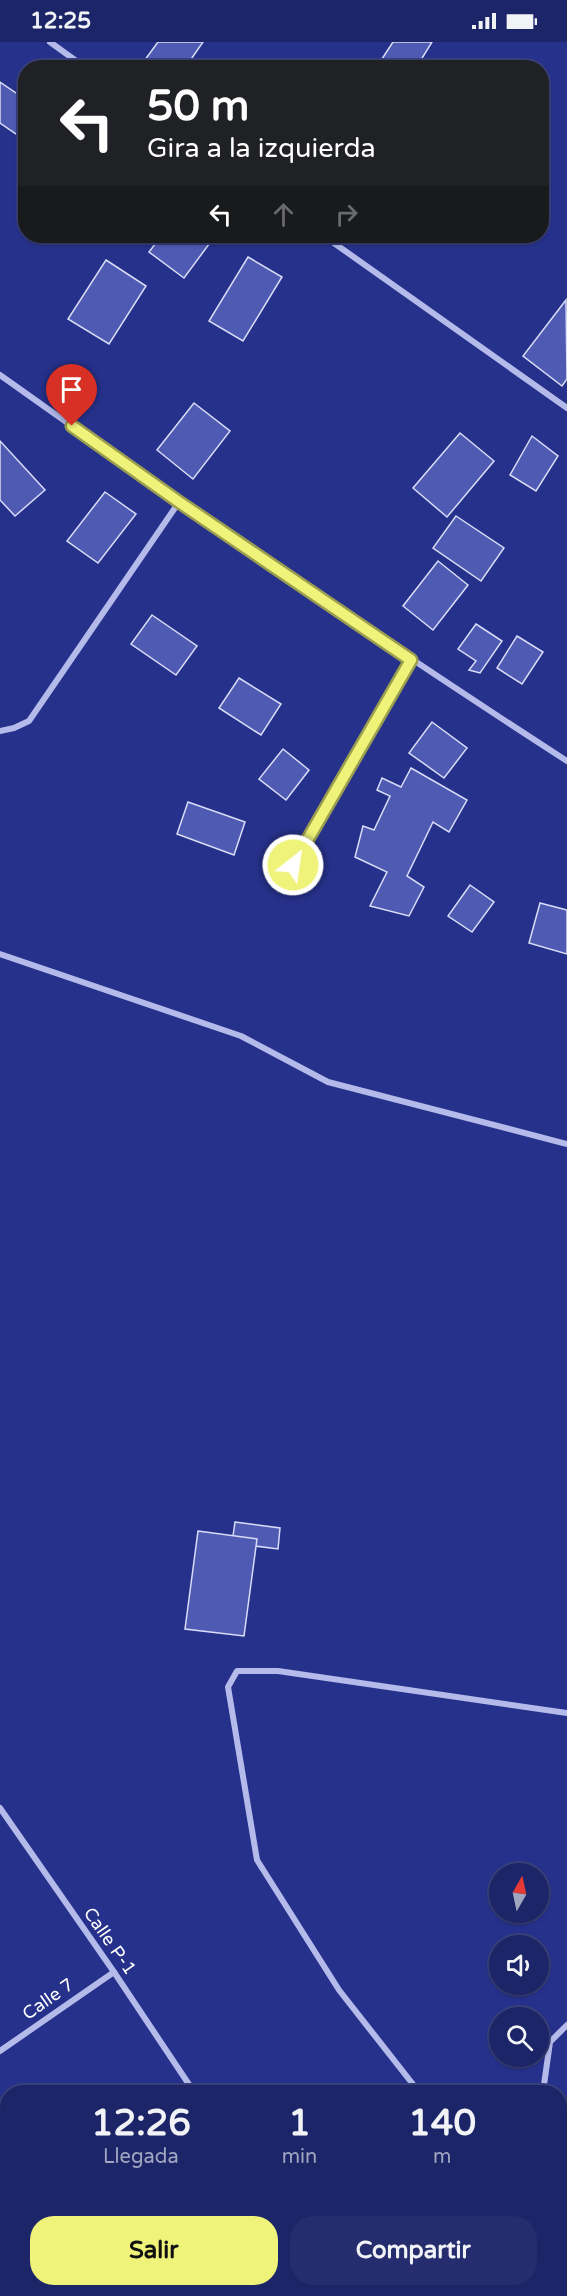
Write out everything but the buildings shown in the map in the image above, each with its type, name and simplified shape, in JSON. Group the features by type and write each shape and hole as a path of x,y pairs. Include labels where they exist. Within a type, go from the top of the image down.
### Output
{"street":[{"path":"50,42 75,60"},
{"path":"334,243 567,408"},
{"path":"0,375 179,502 411,660 567,761"},
{"path":"0,731 29,721 179,502"},
{"path":"293,865 411,660"},
{"path":"0,954 241,1036 328,1082 567,1144"},
{"path":"414,2085 339,1990 257,1860 228,1687 237,1671 278,1671 567,1713"},
{"name":"Calle P-1","path":"0,1808 189,2085"},
{"name":"Calle 7","path":"0,2051 114,1972"},
{"path":"544,2085 550,2042 567,2025"}],"route":[{"path":"72,426 411,660 293,865"}]}
